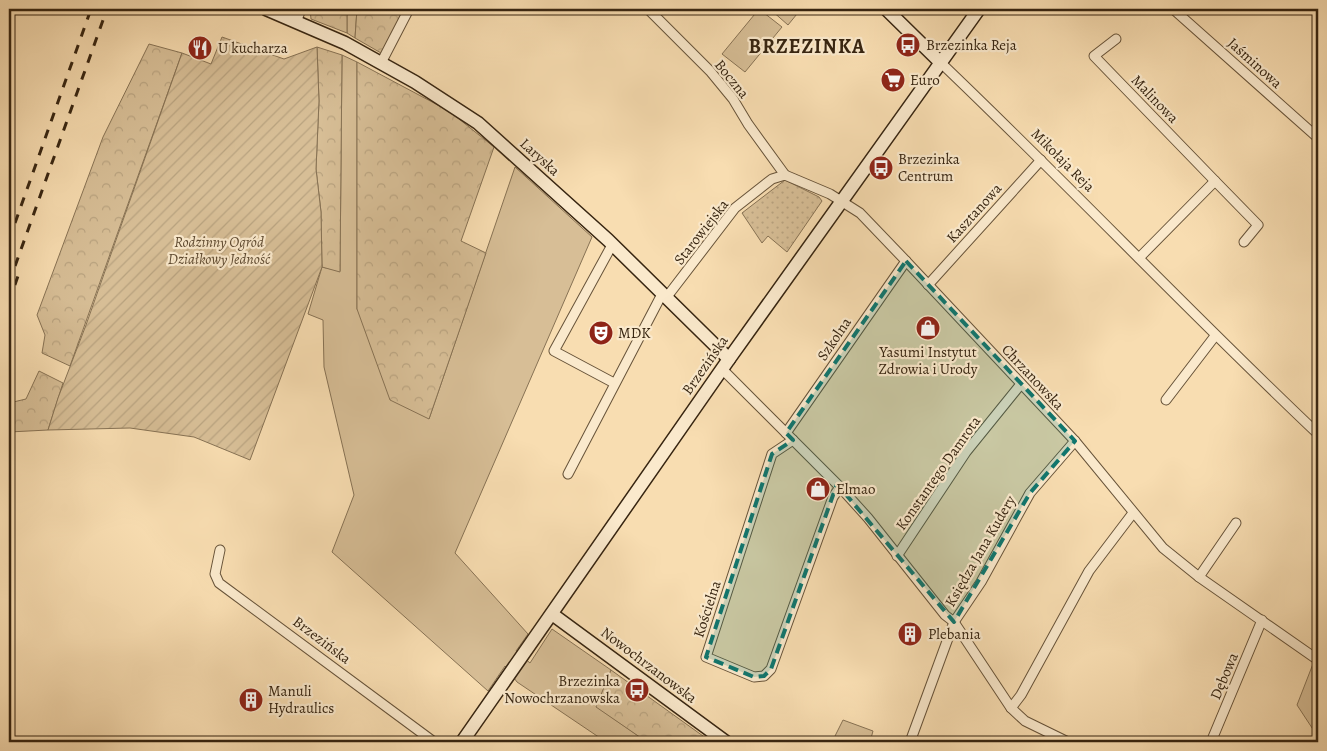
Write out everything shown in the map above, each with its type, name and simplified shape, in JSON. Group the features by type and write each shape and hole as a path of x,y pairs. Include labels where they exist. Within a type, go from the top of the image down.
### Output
{"main road":[{"name":"Laryska","path":"266,9 299,15 447,101 478,123 612,245 664,296 726,364"},
{"name":"Mikołaja Reja","path":"886,9 940,62"},
{"name":"Brzezińska","path":"462,742 726,364 979,9"},
{"name":"Nowochrzanowska","path":"552,614 726,742"}],"street":[{"path":"381,62 409,9"},
{"name":"Boczna","path":"648,9 710,71 734,99 748,124 785,175"},
{"name":"Jaśminowa","path":"1173,9 1318,138"},
{"name":"Malinowa","path":"1116,39 1094,56 1258,225 1244,242"},
{"name":"Mikołaja Reja","path":"940,62 1041,160 1215,336 1318,434"},
{"name":"Kasztanowa","path":"928,285 1041,160"},
{"path":"785,175 817,187 842,201"},
{"name":"Starowiejska","path":"664,296 734,208 772,179 785,175"},
{"path":"1139,258 1214,181"},
{"name":"Chrzanowska","path":"842,201 860,213 1075,441 1163,548 1199,577 1318,660"},
{"path":"612,245 554,351 614,383"},
{"name":"Szkolna","path":"786,433 906,261"},
{"path":"568,474 614,383 664,296"},
{"path":"1166,400 1215,336"},
{"path":"726,364 786,433 840,488 944,614 954,622 1011,708 1025,721 1068,742"},
{"name":"Konstantego Damrota","path":"897,556 966,452 1021,384"},
{"name":"Kościelna","path":"793,440 772,454 706,657 754,677 764,676 770,669 833,497 840,488"},
{"name":"Księdza Jana Kudery","path":"910,742 954,622 981,582 1030,493 1075,441"},
{"path":"1011,708 1021,695 1088,571 1133,513"},
{"path":"1199,577 1236,523"},
{"name":"Brzezińska","path":"220,550 215,574 219,583 434,742"},
{"name":"Dębowa","path":"1211,742 1262,620"}],"highlighted area":[{"path":"906,261 1075,441 1030,493 954,622 837,484 771,669 764,676 754,677 706,657 772,454 793,440 786,433"}],"green space":[{"path":"310,9 347,9 347,33 311,19"},
{"path":"347,9 357,9 355,38 347,33"},
{"path":"357,9 405,9 381,53 355,38"},
{"path":"759,9 782,27 745,72 722,54"},
{"path":"772,9 801,9 788,25"},
{"name":"Rodzinny Ogród Działkowy Jedność","path":"222,37 284,59 317,47 319,101 316,169 321,212 322,267 250,460 194,437 130,428 48,430 182,53 211,64"},
{"path":"149,44 182,53 70,366 42,353 45,335 37,315 103,137"},
{"path":"317,47 342,55 340,272 322,267 321,212 316,169 319,101"},
{"path":"342,55 357,62 357,309 429,419 515,167 592,237 455,553 528,634 516,651 530,663 552,629 611,670 597,707 647,742 606,742 517,682 505,666 488,691 332,552 354,495 324,367 323,320 308,314 322,267 340,271"},
{"path":"357,62 449,111 494,147 461,241 486,253 429,419 390,400 357,309"},
{"path":"785,180 819,197 822,201 787,252 768,236 762,243 742,213"},
{"path":"39,371 63,383 48,430 9,432 9,403 26,399"},
{"path":"1318,651 1318,737 1297,705"},
{"path":"611,670 710,741 647,742 596,707"},
{"path":"843,720 873,731 870,742 832,742"}],"railway":[{"path":"9,240 91,9"},
{"path":"9,283 107,9"},
{"path":"9,302 18,276"}],"place":[{"name":"Brzezinka Reja","path":"908,45"},
{"name":"U kucharza","path":"200,48"},
{"name":"Euro","path":"893,80"},
{"name":"Brzezinka Centrum","path":"881,168"},
{"name":"Yasumi Instytut Zdrowia i Urody","path":"928,328"},
{"name":"MDK","path":"601,333"},
{"name":"Elmao","path":"818,489"},
{"name":"Plebania","path":"910,634"},
{"name":"Brzezinka Nowochrzanowska","path":"637,690"},
{"name":"Manuli Hydraulics","path":"251,700"}],"district":[{"name":"BRZEZINKA","path":"807,46"}]}
